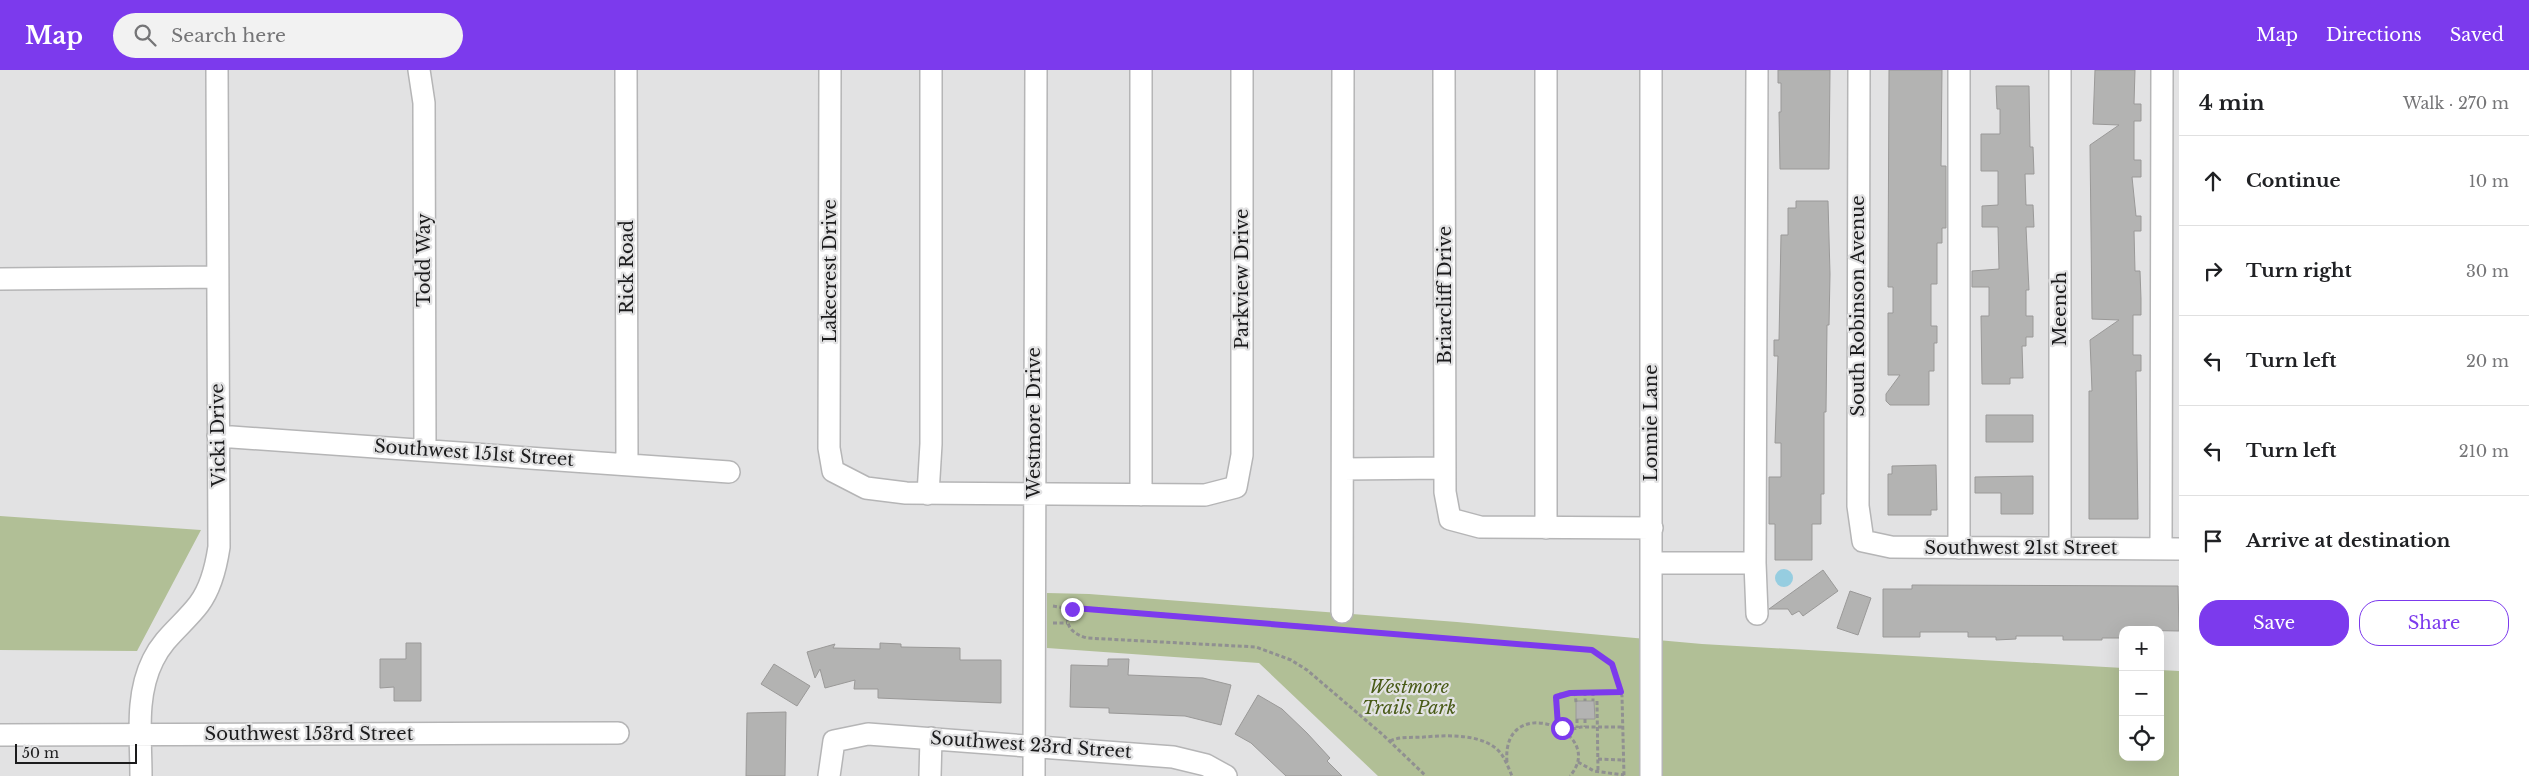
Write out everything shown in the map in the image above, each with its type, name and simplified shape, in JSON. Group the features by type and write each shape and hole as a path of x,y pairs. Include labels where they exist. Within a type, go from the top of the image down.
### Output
{"street":[{"name":"Vicki Drive","path":"141,776 141,702 144,683 149,669 170,635 200,603 214,574 219,547 217,70"},
{"name":"Todd Way","path":"419,70 424,103 425,450"},
{"name":"Rick Road","path":"626,70 627,464"},
{"name":"Lakecrest Drive","path":"830,70 829,448 832,471 866,488 928,494"},
{"path":"932,70 931,470 928,494 1034,495 1141,495 1141,70"},
{"name":"Westmore Drive","path":"1034,776 1036,70"},
{"name":"Parkview Drive","path":"1141,495 1205,496 1236,487 1242,455 1242,70"},
{"path":"1342,612 1343,70"},
{"name":"Briarcliff Drive","path":"1444,70 1444,492 1450,519 1480,527 1546,528"},
{"path":"1546,70 1546,528 1652,528"},
{"name":"Lonnie Lane","path":"1651,70 1651,776"},
{"path":"1757,70 1755,563 1757,614"},
{"name":"South Robinson Avenue","path":"1859,70 1858,506 1863,541"},
{"path":"1958,548 1959,70"},
{"name":"Meench","path":"2060,70 2060,548"},
{"path":"2162,70 2170,548"},
{"path":"0,279 217,277"},
{"name":"Southwest 151st Street","path":"218,436 729,472"},
{"path":"1343,469 1445,468"},
{"name":"Southwest 21st Street","path":"1863,541 1891,547 2170,548"},
{"path":"1651,563 1755,563"},
{"name":"Southwest 153rd Street","path":"0,736 618,733"},
{"name":"Southwest 23rd Street","path":"829,776 834,741 868,734 1174,757 1206,765 1226,776"},
{"path":"930,776 931,738"}],"path":[{"path":"1048,606 1592,650 1612,664 1621,692 1624,775 1598,772 1577,762"},
{"path":"1072,609 1068,612 1067,623 1070,629 1078,636 1256,647 1290,660 1307,670 1390,741 1426,776"},
{"path":"1054,623 1067,623"},
{"path":"1558,726 1556,697 1575,692 1621,692"},
{"path":"1575,692 1576,702"},
{"path":"1585,692 1585,701"},
{"path":"1593,692 1598,727 1598,772"},
{"path":"1585,719 1585,727"},
{"path":"1577,720 1577,728"},
{"path":"1508,765 1506,752 1509,741 1517,731 1526,725 1539,722 1558,726 1569,735 1575,746 1577,762 1570,776"},
{"path":"1569,735 1573,729 1577,728 1623,726"},
{"path":"1390,741 1400,737 1461,735 1478,739 1501,753 1512,776"},
{"path":"1598,759 1624,760"}],"green space":[{"path":"0,516 201,530 137,651 0,650"},
{"name":"Westmore Trails Park","path":"1047,593 1089,594 1457,622 1702,644 2119,668 2119,761 2164,761 2164,670 2179,671 2179,776 1378,776 1259,663 1047,648"}],"water":[{"path":"1784,569 1790,572 1793,578 1790,584 1784,587 1778,584 1775,578 1778,572"}],"building":[{"path":"1778,70 1830,70 1829,169 1780,169 1779,112 1781,112 1781,83 1778,83"},
{"path":"1889,70 1942,70 1941,166 1946,166 1946,228 1942,228 1942,243 1937,243 1937,284 1931,284 1931,326 1937,326 1937,343 1934,343 1934,371 1929,371 1929,405 1890,405 1886,401 1886,394 1900,375 1888,375 1888,313 1893,313 1893,287 1888,287"},
{"path":"2095,70 2135,70 2134,104 2141,104 2141,121 2134,121 2134,160 2141,160 2141,177 2132,177 2136,216 2141,216 2141,231 2134,231 2135,271 2140,271 2141,315 2133,315 2133,355 2141,355 2141,371 2136,371 2138,519 2089,519 2089,391 2092,391 2090,340 2119,320 2092,319 2090,145 2119,125 2093,124"},
{"path":"1996,86 2029,86 2030,147 2033,147 2034,174 2025,174 2026,205 2033,205 2034,227 2026,227 2029,290 2026,290 2026,316 2033,316 2033,337 2026,337 2026,346 2022,346 2023,378 2010,378 2010,384 1982,384 1981,316 1989,316 1989,287 1972,287 1972,271 1999,269 1998,227 1982,227 1982,206 1998,205 1998,171 1981,171 1981,134 2000,134 2000,109 1997,109"},
{"path":"1796,201 1828,201 1830,274 1829,325 1827,325 1826,412 1824,412 1824,494 1821,494 1821,524 1812,524 1812,560 1775,560 1775,524 1769,524 1769,477 1781,477 1781,443 1775,443 1778,356 1774,356 1774,340 1779,340 1781,235 1788,235 1788,208 1796,208"},
{"path":"1986,415 2033,415 2033,442 1986,442"},
{"path":"1936,465 1937,510 1931,510 1931,515 1888,515 1888,474 1892,474 1892,466"},
{"path":"2033,476 2033,514 2001,514 2001,493 1975,493 1975,477"},
{"path":"1823,570 1838,591 1803,616 1799,611 1792,615 1788,609 1769,609"},
{"path":"1912,585 2178,586 2179,631 2164,631 2164,626 2119,626 2119,638 2102,638 2102,640 2063,640 2063,636 2016,636 2016,639 1996,640 1996,637 1968,637 1968,632 1920,632 1920,637 1883,637 1883,589 1912,589"},
{"path":"1850,591 1871,598 1858,635 1837,628"},
{"path":"406,643 421,643 421,701 394,701 394,687 380,688 380,659 406,659"},
{"path":"880,643 901,644 901,647 960,648 960,660 1001,660 1001,703 878,698 878,689 854,689 855,680 825,688 820,669 815,678 807,652 835,644 833,648 880,649"},
{"path":"1108,659 1129,659 1128,675 1203,678 1231,685 1221,725 1185,716 1109,713 1109,708 1070,707 1071,665 1108,666"},
{"path":"774,664 810,686 797,706 761,684"},
{"path":"1258,695 1282,709 1307,733 1330,758 1327,761 1342,776 1286,776 1251,743 1235,734"},
{"path":"1576,701 1594,701 1595,719 1576,719"},
{"path":"786,712 785,776 746,776 747,713"}],"route":[{"path":"1072,609 1592,650 1612,664 1621,692 1560,694 1556,697 1555,701 1558,726 1562,728"}]}
